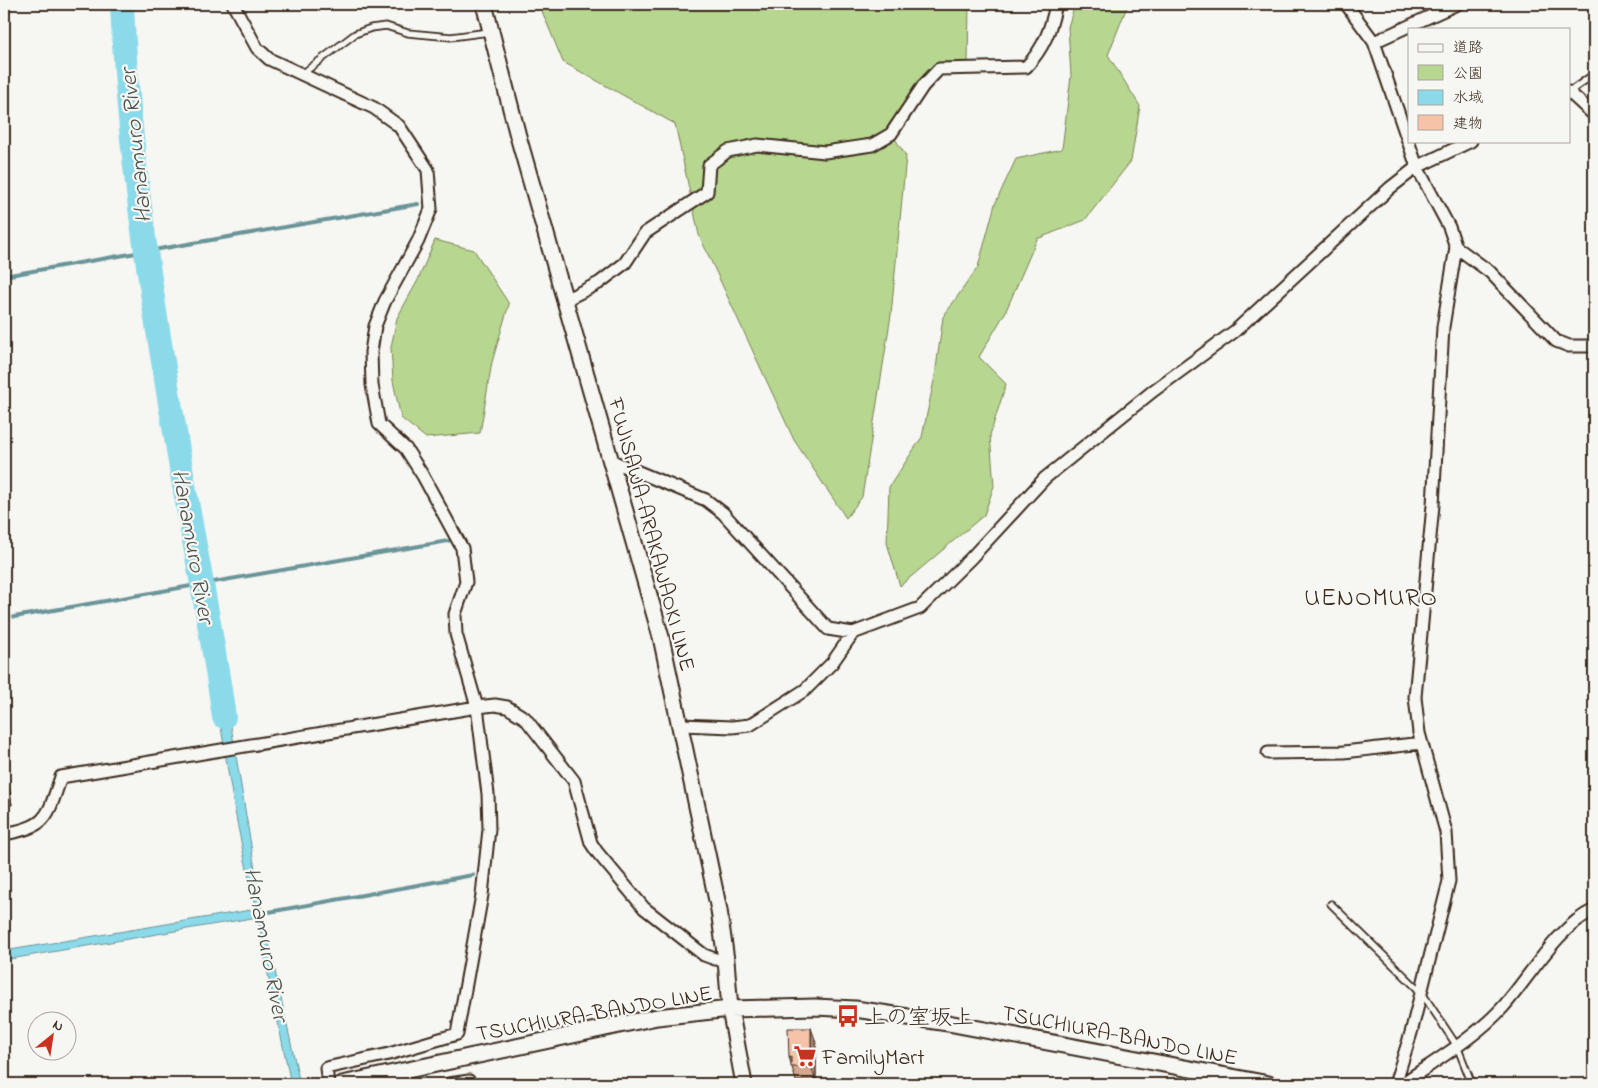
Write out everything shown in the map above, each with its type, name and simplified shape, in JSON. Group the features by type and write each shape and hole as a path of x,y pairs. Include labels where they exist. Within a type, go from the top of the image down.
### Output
{"main road":[{"name":"FUJISAWA-ARAKAWAOKI LINE","path":"484,4 518,136 661,637 719,910 730,1009 744,1084"},
{"name":"TSUCHIURA-BANDO LINE","path":"342,1084 657,1017 730,1009 815,1007 855,1009 948,1023 1269,1084"}],"street":[{"path":"234,4 257,48 269,59 374,108 399,126 428,170 431,209 418,241 385,301 375,326 371,352 372,385 379,424 406,449 424,476 462,548 466,582 455,614 456,634 477,707 488,794 489,829 482,895 457,1034 390,1054 326,1068 328,1084"},
{"path":"565,300 599,283 624,263 645,233 707,192 709,165 728,151 757,145 825,152 872,145 892,134 923,86 939,69 1026,67 1040,53 1052,22 1056,4"},
{"path":"1346,4 1374,42 1408,141"},
{"path":"1374,42 1457,4"},
{"path":"1570,93 1594,115"},
{"path":"1395,1084 1422,993 1449,881 1446,832 1422,743 1415,697 1433,505 1443,327 1456,247 1449,227 1417,167 1408,142"},
{"path":"612,460 706,500 723,513 828,630 853,634 920,608 971,558 1044,478 1153,391 1235,331 1390,188 1417,167 1469,142"},
{"path":"1456,247 1490,272 1556,341 1569,346 1594,346"},
{"path":"681,725 725,727 750,724 805,690 832,663 853,634"},
{"path":"4,834 32,828 42,821 49,812 62,777 477,707 495,705 507,707 525,718 574,781 591,843 644,908 704,954 715,959 726,960"},
{"path":"1268,753 1344,752 1422,743"},
{"path":"1402,1084 1457,1046 1502,1008 1553,944 1585,914 1594,910"},
{"path":"449,1084 470,1081 469,1084"}],"lane":[{"path":"300,75 355,34 371,28 386,26 408,32 451,37 492,32"},
{"path":"1570,91 1594,74"},
{"path":"1331,904 1422,993 1457,1046 1472,1084"}],"green space":[{"path":"539,4 969,4 968,63 939,69 892,134 906,156 891,315 862,497 846,518 794,440 699,235 675,124 563,62"},
{"path":"1075,4 1128,4 1108,55 1140,106 1131,161 1085,220 1037,239 1005,313 979,357 1006,384 990,435 994,486 984,515 900,586 887,543 889,487 922,437 935,376 943,317 978,267 995,204 1016,159 1062,149 1071,76 1068,27"},
{"path":"435,240 474,250 509,304 492,362 480,433 426,438 401,418 393,381 391,347 397,318 418,280"}],"water":[{"path":"224,684 263,917 300,1084 291,1084 258,917 4,960 4,951 257,909 238,826 215,686"}],"building":[{"path":"4,777 6,777 8,796 4,796"},
{"path":"788,1028 811,1028 811,1067 791,1067"}],"waterway":[{"name":"Hanamuro River","path":"122,4 129,113 142,222 167,384 224,717"},
{"path":"4,276 418,204"},
{"path":"14,617 448,541"},
{"path":"258,914 473,875"}],"place":[{"name":"上の室坂上","path":"848,1016"},
{"name":"FamilyMart","path":"805,1056"}],"district":[{"name":"UENOMURO","path":"1371,596"}]}
